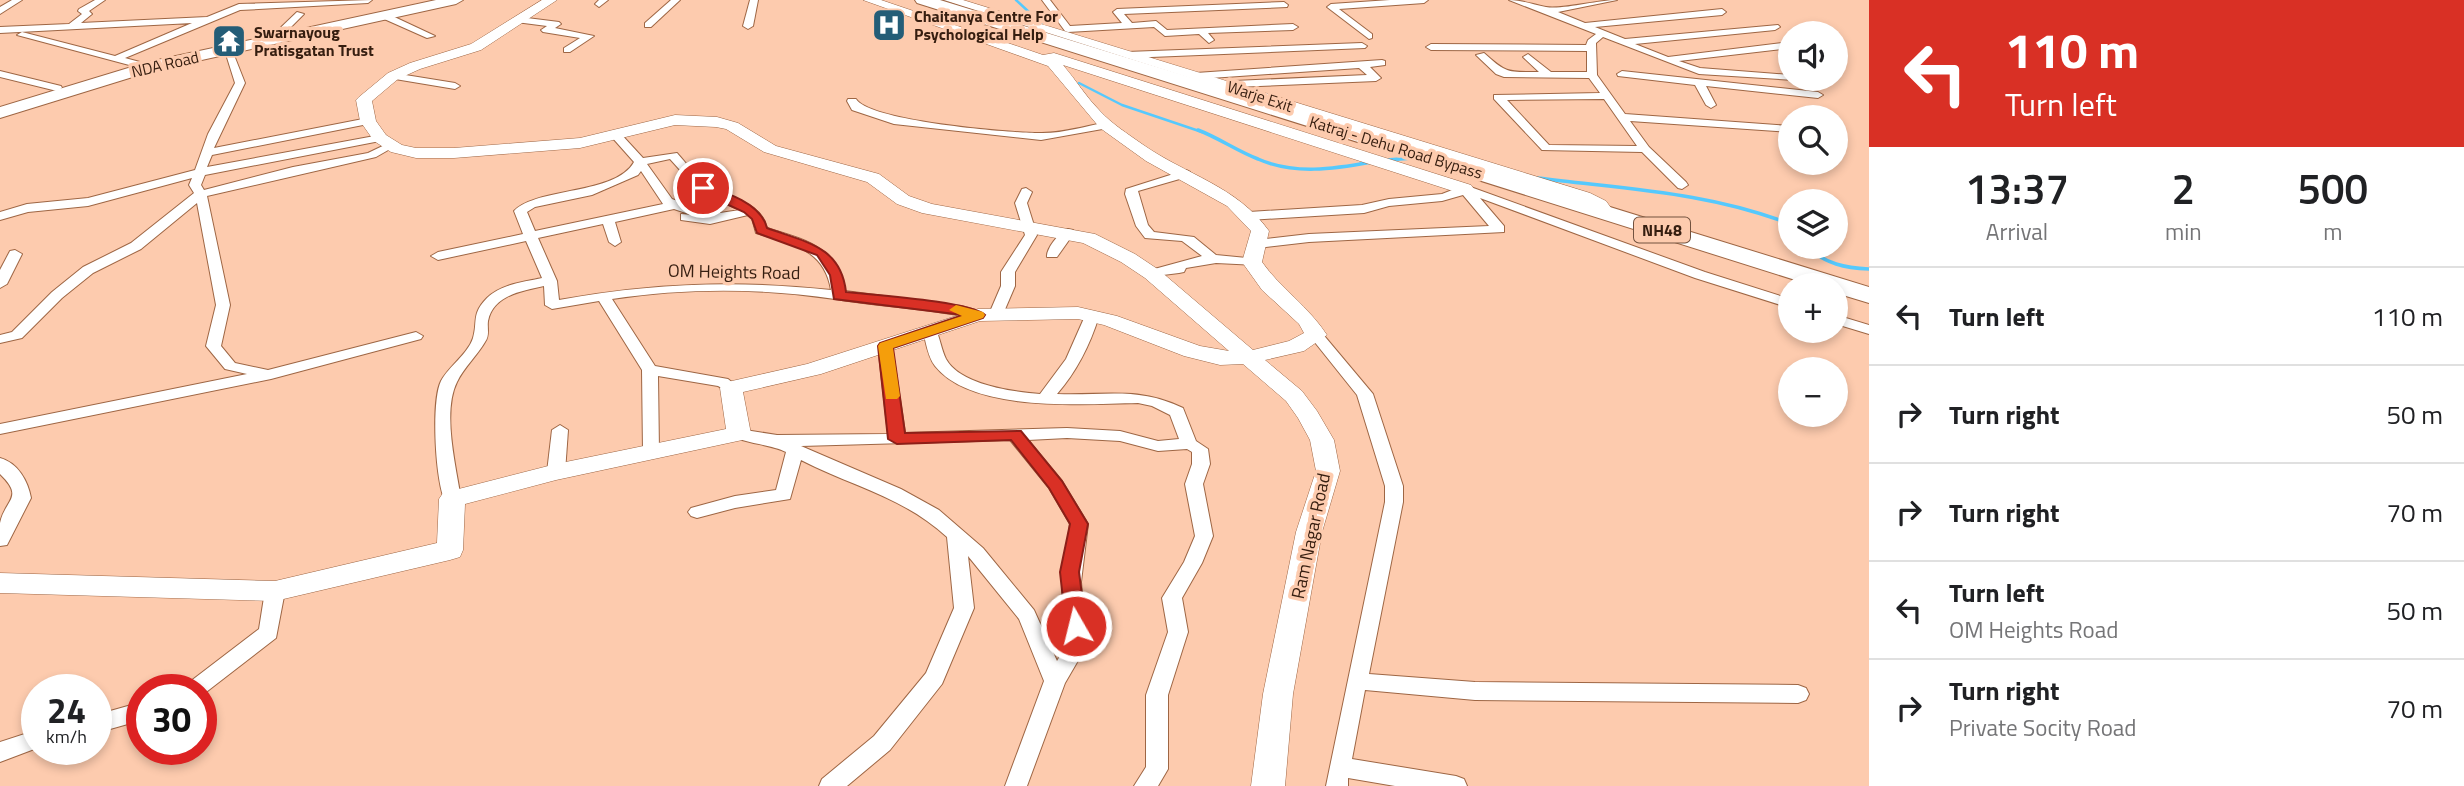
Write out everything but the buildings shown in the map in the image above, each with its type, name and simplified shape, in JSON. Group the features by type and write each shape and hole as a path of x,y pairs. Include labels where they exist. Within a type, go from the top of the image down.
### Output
{"highway":[{"name":"Katraj - Dehu Road Bypass","path":"901,0 1126,63"},
{"name":"Katraj - Dehu Road Bypass","path":"923,0 1126,63 1359,143 1778,278"},
{"name":"Katraj - Dehu Road Bypass","path":"1450,171 1605,212 1869,295"},
{"path":"1848,301 1869,308"}],"main road":[{"name":"NDA Road","path":"0,107 57,88 144,65 435,0"},
{"name":"NDA Road","path":"0,113 144,65 227,50 453,0"}],"street":[{"path":"0,11 18,0"},
{"path":"71,27 88,14 82,11 101,0"},
{"path":"118,58 239,7 368,0"},
{"path":"386,142 368,121 363,100 393,76 415,66 476,47 551,0"},
{"path":"648,25 676,0"},
{"path":"748,26 754,0"},
{"path":"857,0 983,45 1274,139 1359,143"},
{"path":"869,0 1053,63 1090,110 1140,150 1217,190 1249,216 1260,232 1252,262"},
{"name":"Warje Exit","path":"880,0 1359,143"},
{"name":"Warje Exit","path":"950,0 1126,63 1196,76 1223,85 1359,143 1400,168 1450,171 1584,197 1600,205 1605,212"},
{"path":"1046,0 1068,29 1156,24 1164,33 1293,27"},
{"path":"1369,36 1331,6 1424,0"},
{"path":"1513,0 1585,25 1665,60 1700,79 1778,69"},
{"path":"1549,11 1614,0"},
{"path":"1130,26 1117,12 1284,5"},
{"path":"1205,17 1252,14 1244,6"},
{"path":"1585,25 1722,12"},
{"path":"277,36 300,14"},
{"path":"385,16 430,36"},
{"path":"1,30 208,20"},
{"path":"519,20 556,24 546,30 589,36 567,50"},
{"path":"1624,42 1774,27"},
{"path":"1,30 144,65"},
{"path":"1201,31 1212,45"},
{"path":"1603,33 1594,37 1589,48 1592,75 1644,149 1682,185"},
{"path":"1126,63 1212,45 1362,46"},
{"path":"1665,60 1778,46"},
{"path":"1431,47 1589,48"},
{"path":"227,50 240,83 195,185 201,194 223,305 213,346 230,366 271,374"},
{"path":"1481,55 1502,74 1592,75"},
{"path":"1528,57 1548,75"},
{"path":"1196,76 1382,63"},
{"path":"1223,85 1376,78 1362,65"},
{"path":"0,74 57,88"},
{"path":"1622,74 1700,79 1818,95"},
{"path":"1746,74 1778,77"},
{"path":"393,76 455,86"},
{"path":"1700,79 1711,105"},
{"path":"1608,96 1498,97 1546,148 1644,149"},
{"path":"852,101 856,108 894,121 1041,137 1108,125"},
{"path":"1622,117 1778,128"},
{"name":"Ram Nagar Road","path":"386,142 416,153 454,153 580,143 675,120 725,124 741,130 770,149 873,178 903,200 928,209 1088,238 1152,274 1294,396 1322,440 1328,471 1309,532 1278,694 1268,786"},
{"path":"207,153 368,121"},
{"path":"616,135 640,162 668,202 698,213"},
{"path":"2,213 88,202 200,172 386,142"},
{"path":"0,339 17,335 57,295 88,270 136,246 201,194 293,171 348,162 372,155 386,142"},
{"path":"640,162 673,155 703,188 751,211 758,217 761,230 821,253 837,275 839,296"},
{"path":"640,162 639,168 627,176 687,218 697,221 751,211"},
{"path":"1249,216 1364,209 1375,204 1443,195 1450,171"},
{"path":"1258,244 1309,238 1499,229 1450,171"},
{"path":"1450,171 1700,275 1778,300"},
{"path":"1186,174 1132,189 1131,194 1142,226 1150,235 1185,236 1200,244 1212,258"},
{"name":"OM Heights Road","path":"627,176 588,192 524,207 520,211 551,281 552,305 675,288 723,287 839,296 987,315"},
{"path":"987,315 1008,286 1009,272 1031,235 1021,203 1026,192"},
{"path":"438,256 670,206"},
{"path":"608,220 615,242"},
{"path":"1052,254 1068,233"},
{"path":"0,284 15,254"},
{"path":"1152,274 1179,269 1180,265 1212,258 1252,262 1269,286 1307,320 1316,335 1365,394 1394,486 1394,502 1338,777 1456,786"},
{"path":"0,583 275,592 450,550 452,499 444,427 445,391 460,365 481,339 481,322 489,303 508,290 551,281"},
{"path":"603,296 650,370 651,452"},
{"path":"731,388 813,369 987,315 1071,313 1092,316 1220,358 1250,357 1296,346 1316,335"},
{"path":"1046,397 1067,375 1084,342 1092,316"},
{"path":"1848,323 1869,330"},
{"path":"930,331 941,364 979,388 1013,395 1138,398 1157,402 1177,412 1189,444"},
{"path":"0,429 271,374 416,336"},
{"path":"885,346 897,439"},
{"path":"650,370 723,382 731,388 739,434"},
{"path":"556,472 560,430"},
{"path":"452,499 556,472 739,434 777,440 1094,435 1120,436 1158,446 1189,444 1200,449 1201,464 1194,484 1203,536 1193,563 1172,598 1178,632 1157,695 1157,769 1146,786"},
{"path":"1015,435 1056,485 1079,524 1069,572 1072,612 1080,640 1055,681 1016,786"},
{"path":"777,440 895,493 933,514 976,553 1027,615 1055,681"},
{"path":"697,512 735,502 784,495 795,450"},
{"path":"0,464 20,483 22,498 0,540"},
{"path":"830,786 882,743 935,678 964,608 956,534"},
{"path":"215,674 269,633 275,592"},
{"path":"1357,681 1475,691 1798,694"},
{"path":"0,752 21,745"}],"waterway":[{"path":"1016,0 1042,24"},
{"path":"1079,83 1122,105 1202,132"},
{"path":"1198,130 1250,156 1286,167 1314,169 1372,162"},
{"path":"1387,160 1413,158"},
{"path":"1538,178 1697,198 1778,220"},
{"path":"1825,259 1852,268 1869,269"}],"slow traffic":[{"path":"892,396 885,346 978,315 956,310"}],"place":[{"name":"Chaitanya Centre For Psychological Help","path":"889,25"},
{"name":"Swarnayoug Pratisgatan Trust","path":"229,41"}],"route":[{"path":"703,188 748,209 758,217 761,230 821,253 837,275 839,296 961,310 978,315 885,346 897,439 1015,435 1056,485 1079,524 1069,572 1072,612 1076,626"}]}
